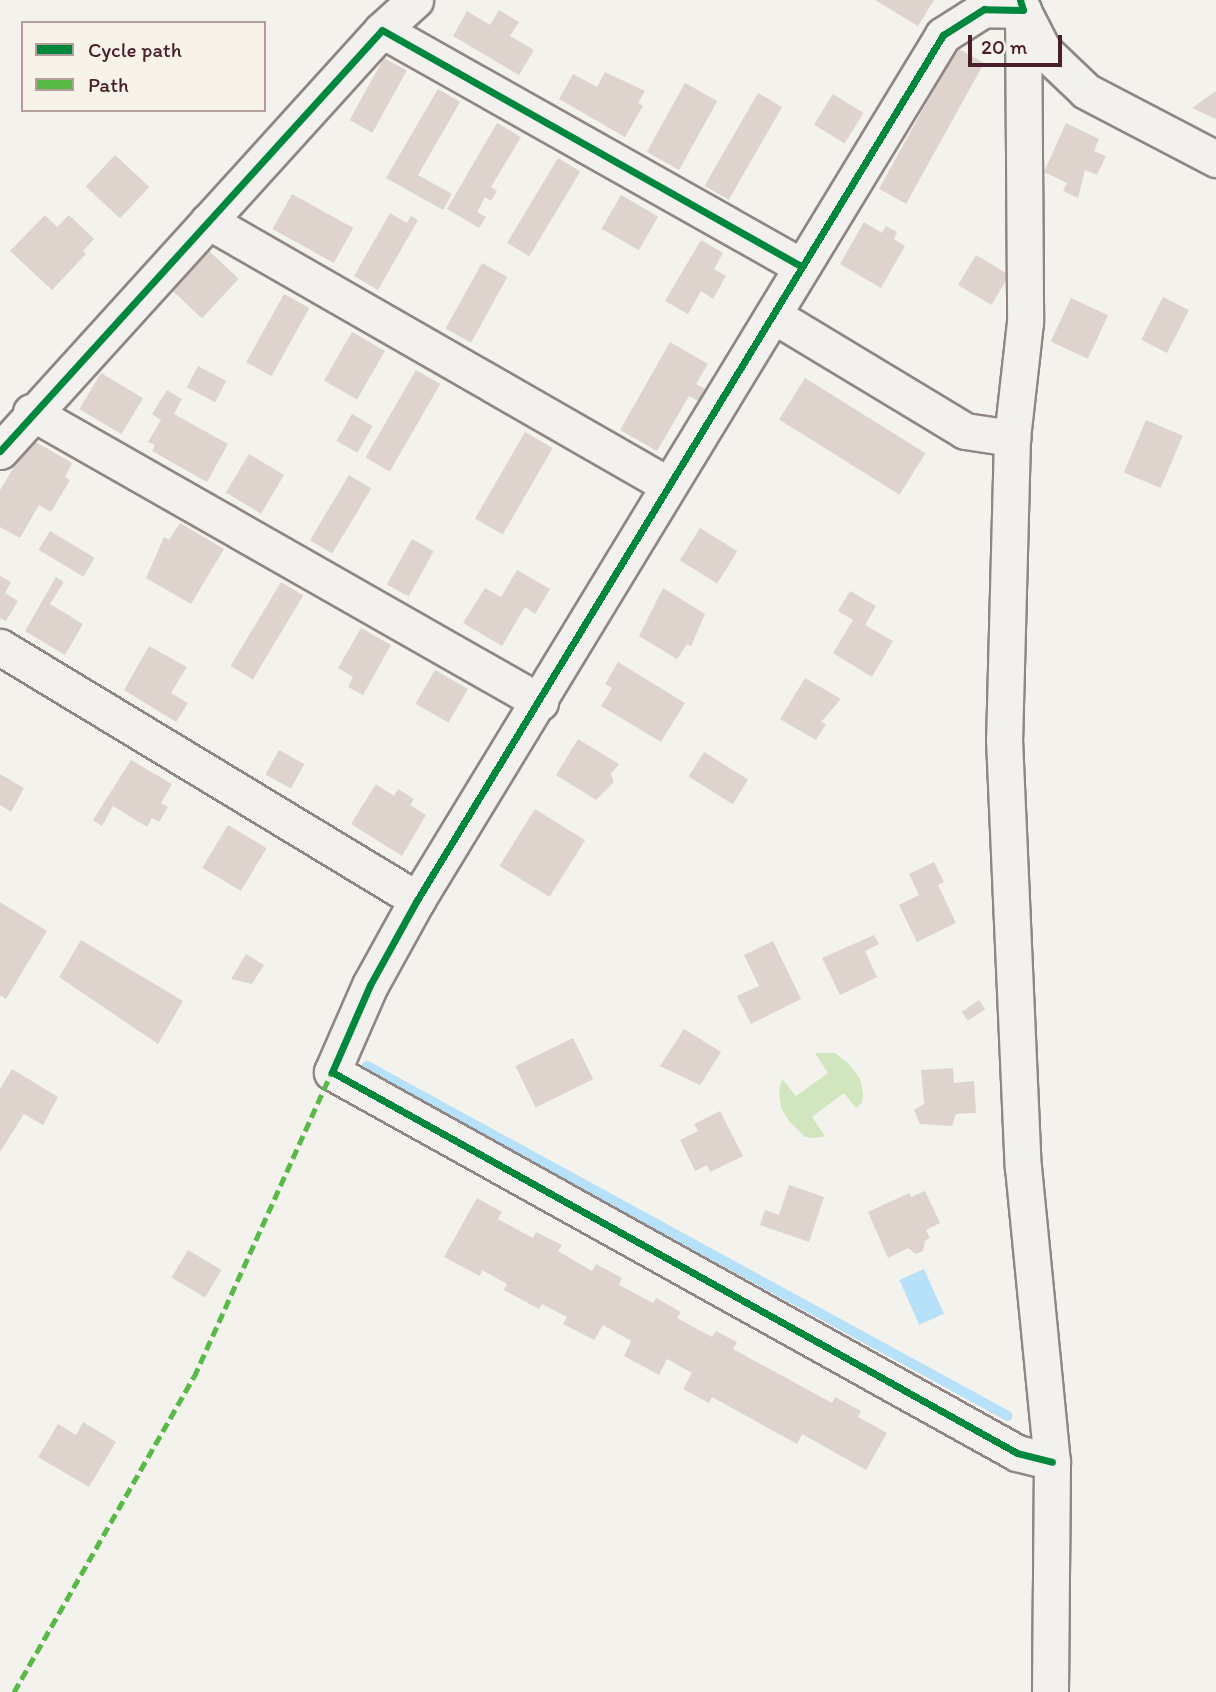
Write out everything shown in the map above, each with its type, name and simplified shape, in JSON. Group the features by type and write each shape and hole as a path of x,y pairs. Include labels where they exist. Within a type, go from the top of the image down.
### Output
{"street":[{"path":"0,452 31,412 382,30 415,0"},
{"path":"1022,5 1043,50 1086,91 1216,159"},
{"path":"1022,5 984,9 943,35 799,265 773,315 668,485 540,702 417,900 370,985 332,1072 1017,1453 1052,1462"},
{"path":"1022,5 1025,322 1012,438 1004,739 1023,1167 1052,1462 1050,1692"},
{"path":"382,30 799,265"},
{"path":"208,221 668,485"},
{"path":"773,315 965,431 1012,438"},
{"path":"31,412 540,702"},
{"path":"0,647 417,900"}],"green space":[{"path":"815,1053 835,1053 850,1065 860,1079 863,1093 862,1103 856,1108 844,1093 812,1117 825,1136 814,1138 805,1137 789,1121 781,1108 779,1090 782,1079 796,1096 828,1073"}],"water":[{"path":"924,1269 944,1314 919,1325 899,1280"}],"building":[{"path":"875,0 934,0 918,26"},
{"path":"499,10 519,22 510,36 534,50 519,75 453,36 467,11 490,25"},
{"path":"957,48 984,63 906,204 879,189"},
{"path":"384,58 407,71 372,133 350,120"},
{"path":"605,72 645,91 638,103 643,106 625,137 559,99 573,74 597,87"},
{"path":"685,83 717,101 679,170 647,152"},
{"path":"438,89 460,102 418,175 452,194 443,210 386,178"},
{"path":"1216,91 1216,119 1192,108"},
{"path":"758,93 782,107 729,200 704,186"},
{"path":"833,94 864,113 844,144 814,125"},
{"path":"497,123 521,137 491,187 497,191 491,201 485,197 477,212 486,217 479,228 447,209"},
{"path":"1066,123 1099,139 1094,151 1106,156 1097,175 1085,170 1078,198 1063,191 1067,183 1044,172"},
{"path":"115,155 149,187 120,219 86,186"},
{"path":"558,158 580,171 529,256 507,243"},
{"path":"292,194 353,228 334,263 273,229"},
{"path":"621,195 658,216 639,250 602,229"},
{"path":"390,213 407,223 411,216 418,220 378,290 354,276"},
{"path":"45,215 57,227 69,215 94,239 83,251 86,254 52,290 10,251"},
{"path":"864,222 882,233 886,226 897,232 894,239 905,246 881,288 840,264"},
{"path":"701,240 723,253 714,269 726,276 713,299 701,291 688,314 665,301"},
{"path":"208,250 239,279 202,318 171,289"},
{"path":"976,255 1009,275 991,305 958,285"},
{"path":"482,263 507,277 471,343 446,329"},
{"path":"284,294 309,308 272,376 246,362"},
{"path":"1163,297 1189,310 1167,353 1141,340"},
{"path":"1071,298 1108,315 1088,359 1051,342"},
{"path":"352,332 385,351 357,399 324,380"},
{"path":"670,342 708,364 696,384 705,389 698,401 689,396 657,451 620,430"},
{"path":"198,366 226,381 215,402 187,387"},
{"path":"416,370 440,384 390,471 366,457"},
{"path":"101,373 143,398 121,434 79,409"},
{"path":"805,378 925,453 899,495 779,420"},
{"path":"167,390 182,399 174,414 228,444 207,482 152,451 155,445 148,442 161,420 152,414"},
{"path":"352,414 373,426 357,453 336,441"},
{"path":"1146,420 1183,436 1161,488 1124,472"},
{"path":"525,432 553,448 503,535 475,519"},
{"path":"31,439 72,463 65,477 70,480 51,512 39,505 20,538 0,527 0,490"},
{"path":"249,454 284,475 261,514 226,493"},
{"path":"349,475 371,488 332,554 310,540"},
{"path":"180,523 224,549 191,604 146,578 164,537 169,540"},
{"path":"700,528 737,551 717,584 680,560"},
{"path":"50,531 95,558 83,577 39,550"},
{"path":"412,539 434,551 409,597 387,584"},
{"path":"517,570 550,589 535,614 525,607 502,646 463,623 485,588 501,597"},
{"path":"0,576 11,582 5,593 18,601 6,621 0,618"},
{"path":"56,577 64,582 50,604 83,624 65,655 25,631"},
{"path":"281,582 303,595 253,679 231,666"},
{"path":"663,588 705,614 691,646 687,644 677,659 639,636"},
{"path":"850,591 876,606 865,625 893,641 872,677 833,653 853,620 838,611"},
{"path":"361,628 391,645 363,695 348,687 353,677 338,668"},
{"path":"149,646 187,667 171,693 188,703 176,722 124,690"},
{"path":"618,662 685,703 661,742 601,706 612,688 605,684"},
{"path":"435,670 468,689 448,723 416,704"},
{"path":"805,678 841,699 821,722 826,724 816,740 780,719"},
{"path":"578,739 619,764 611,774 614,782 596,800 556,775"},
{"path":"279,750 304,764 291,789 265,774"},
{"path":"704,752 748,780 733,804 689,777"},
{"path":"131,760 172,784 161,803 168,807 159,822 152,818 147,827 113,806 102,826 93,820"},
{"path":"0,774 24,788 11,812 0,805"},
{"path":"376,784 394,796 398,789 414,799 410,805 426,815 402,856 351,824"},
{"path":"535,809 585,840 550,897 499,866"},
{"path":"228,825 267,848 241,891 202,868"},
{"path":"934,862 944,882 938,885 956,923 917,942 899,905 919,895 909,874"},
{"path":"0,902 47,931 6,999 0,995"},
{"path":"874,935 879,944 865,951 877,977 840,995 822,958"},
{"path":"81,940 183,1001 158,1044 59,977"},
{"path":"773,941 801,999 751,1024 737,996 759,986 744,955"},
{"path":"246,954 264,965 252,984 231,979"},
{"path":"979,1000 985,1009 968,1021 962,1012"},
{"path":"684,1029 721,1052 700,1085 660,1066"},
{"path":"573,1038 593,1079 536,1107 515,1066"},
{"path":"953,1068 954,1083 974,1081 976,1113 956,1114 952,1126 920,1124 914,1110 924,1104 921,1070"},
{"path":"12,1069 58,1097 43,1125 24,1114 0,1152 0,1089"},
{"path":"720,1111 743,1156 710,1172 707,1165 695,1171 680,1140 698,1131 694,1124"},
{"path":"789,1185 824,1197 809,1242 760,1225 765,1210 779,1215"},
{"path":"925,1191 940,1223 926,1230 930,1238 925,1241 923,1251 916,1254 908,1248 888,1258 868,1212 909,1193 911,1197"},
{"path":"477,1198 502,1212 498,1219 533,1238 536,1232 562,1245 558,1251 592,1271 596,1264 622,1278 619,1285 653,1303 656,1298 681,1312 677,1318 712,1337 716,1331 737,1342 733,1349 832,1403 835,1397 861,1411 858,1417 887,1433 866,1470 802,1434 797,1444 712,1397 709,1403 683,1389 692,1373 667,1359 659,1375 624,1356 631,1341 603,1325 594,1340 563,1324 567,1317 542,1304 539,1309 504,1290 507,1284 482,1270 480,1276 444,1257"},
{"path":"188,1250 221,1270 205,1298 172,1277"},
{"path":"83,1422 116,1442 89,1487 38,1457 58,1424 76,1435"}],"waterway":[{"path":"367,1066 1008,1416"}],"marked path":[{"path":"14,1692 194,1377 332,1072"}],"cycle path":[{"path":"1020,0 1023,10 984,9 943,35 417,900 370,985 332,1072 1017,1453 1052,1462"},
{"path":"0,451 382,30 799,265"}]}
